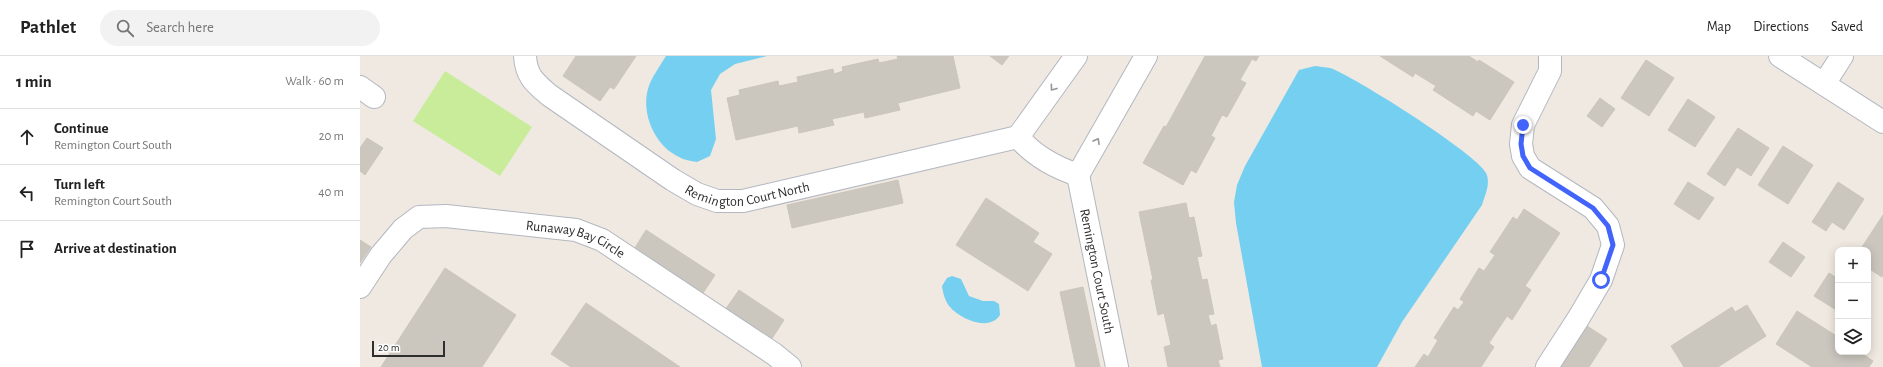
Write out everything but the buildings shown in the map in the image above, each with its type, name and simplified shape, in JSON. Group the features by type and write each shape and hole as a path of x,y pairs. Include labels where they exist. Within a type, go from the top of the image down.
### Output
{"street":[{"name":"Remington Court North","path":"525,56 525,67 534,83 549,95 673,180 697,194 717,201 743,200 1018,137"},
{"path":"1076,56 1018,137 1026,147 1043,159 1061,169 1078,175 1146,56"},
{"path":"1547,367 1601,280 1613,245 1608,226 1593,208 1530,168 1523,156 1521,144 1523,125 1550,71 1550,56"},
{"path":"1780,56 1883,122"},
{"path":"1824,84 1842,56"},
{"name":"Remington Court South","path":"1078,175 1117,367"},
{"name":"Runaway Bay Circle","path":"360,287 402,229 419,217 446,216 576,230 602,240 774,354 790,367"}],"green space":[{"path":"445,71 532,127 500,176 413,121"}],"water":[{"path":"666,56 767,56 735,64 720,74 711,90 716,139 710,156 697,162 683,159 670,152 657,137 648,119 646,99 649,85"},
{"path":"1315,66 1330,68 1343,74 1387,99 1413,116 1478,163 1486,173 1488,181 1482,205 1402,322 1377,367 1262,367 1236,223 1234,202 1237,185 1245,166 1299,70"},
{"path":"952,276 961,279 969,296 983,301 994,301 999,304 1000,315 989,323 975,322 960,316 950,307 947,302 942,286 947,278"}],"route":[{"path":"1523,125 1521,144 1523,156 1530,168 1593,208 1608,226 1613,245 1601,280"}]}
